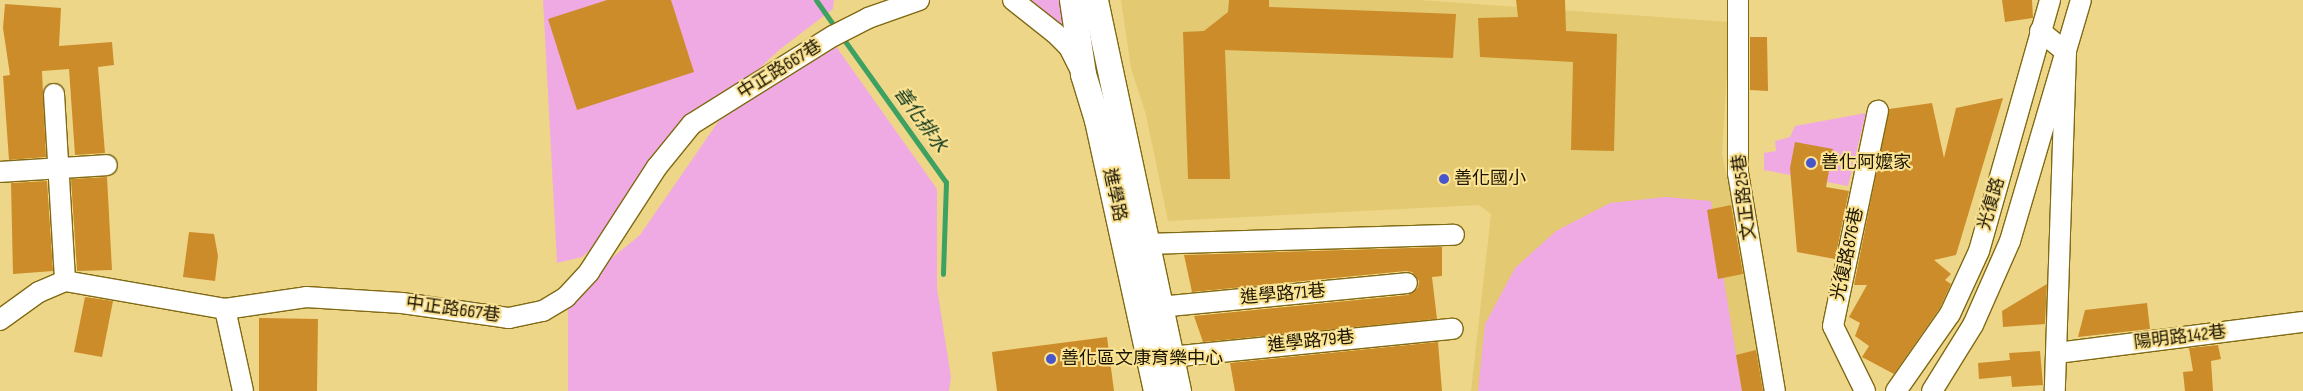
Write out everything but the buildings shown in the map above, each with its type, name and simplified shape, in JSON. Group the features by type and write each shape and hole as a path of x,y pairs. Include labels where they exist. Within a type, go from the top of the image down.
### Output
{"main road":[{"name":"進學路","path":"1084,1 1083,74 1097,120 1156,391"},
{"name":"進學路","path":"1084,1 1146,244 1178,391"}],"street":[{"name":"中正路667巷","path":"65,281 225,309 306,297 402,303 509,318 543,311 566,297 589,272 657,167 692,124 833,36 919,0"},
{"path":"1013,0 1067,45 1083,74"},
{"name":"文正路25巷","path":"1738,0 1738,173 1775,391"},
{"name":"光復路","path":"1896,391 1950,314 1979,252 2050,0"},
{"name":"光復路","path":"1932,391 1973,325 2010,242 2082,0"},
{"path":"2040,31 2066,52 2055,391"},
{"path":"0,320 39,292 65,281 54,94"},
{"name":"光復路876巷","path":"1865,391 1833,326 1878,111"},
{"path":"0,172 107,164"},
{"path":"1146,244 1454,235"},
{"name":"進學路71巷","path":"1159,307 1407,283"},
{"path":"225,309 243,391"},
{"name":"陽明路142巷","path":"2057,353 2303,322"},
{"name":"進學路79巷","path":"1170,356 1453,329"}],"shaded area":[{"path":"543,0 834,0 833,9 779,50 694,130 636,211 582,257 557,263"},
{"path":"1013,0 1072,0 1083,74"},
{"name":"善化國小","path":"1121,0 1420,0 1730,22 1722,154 1771,391 1471,391 1491,214 1479,205 1168,221 1146,115 1131,68"},
{"path":"830,38 937,189 937,288 951,377 949,391 568,391 568,294 640,235 718,122"},
{"path":"1866,113 1848,186 1764,170 1764,153 1776,151 1775,141 1790,137 1795,126"},
{"path":"1666,197 1711,201 1742,391 1478,391 1485,324 1515,268 1556,231 1610,203"}],"waterway":[{"name":"善化排水","path":"816,0 837,30"},
{"name":"善化排水","path":"842,37 946,182 943,274"}],"place":[{"name":"善化阿嬤家","path":"1811,163"},
{"name":"善化國小","path":"1444,179"},
{"name":"善化區文康育樂中心","path":"1051,359"}]}
